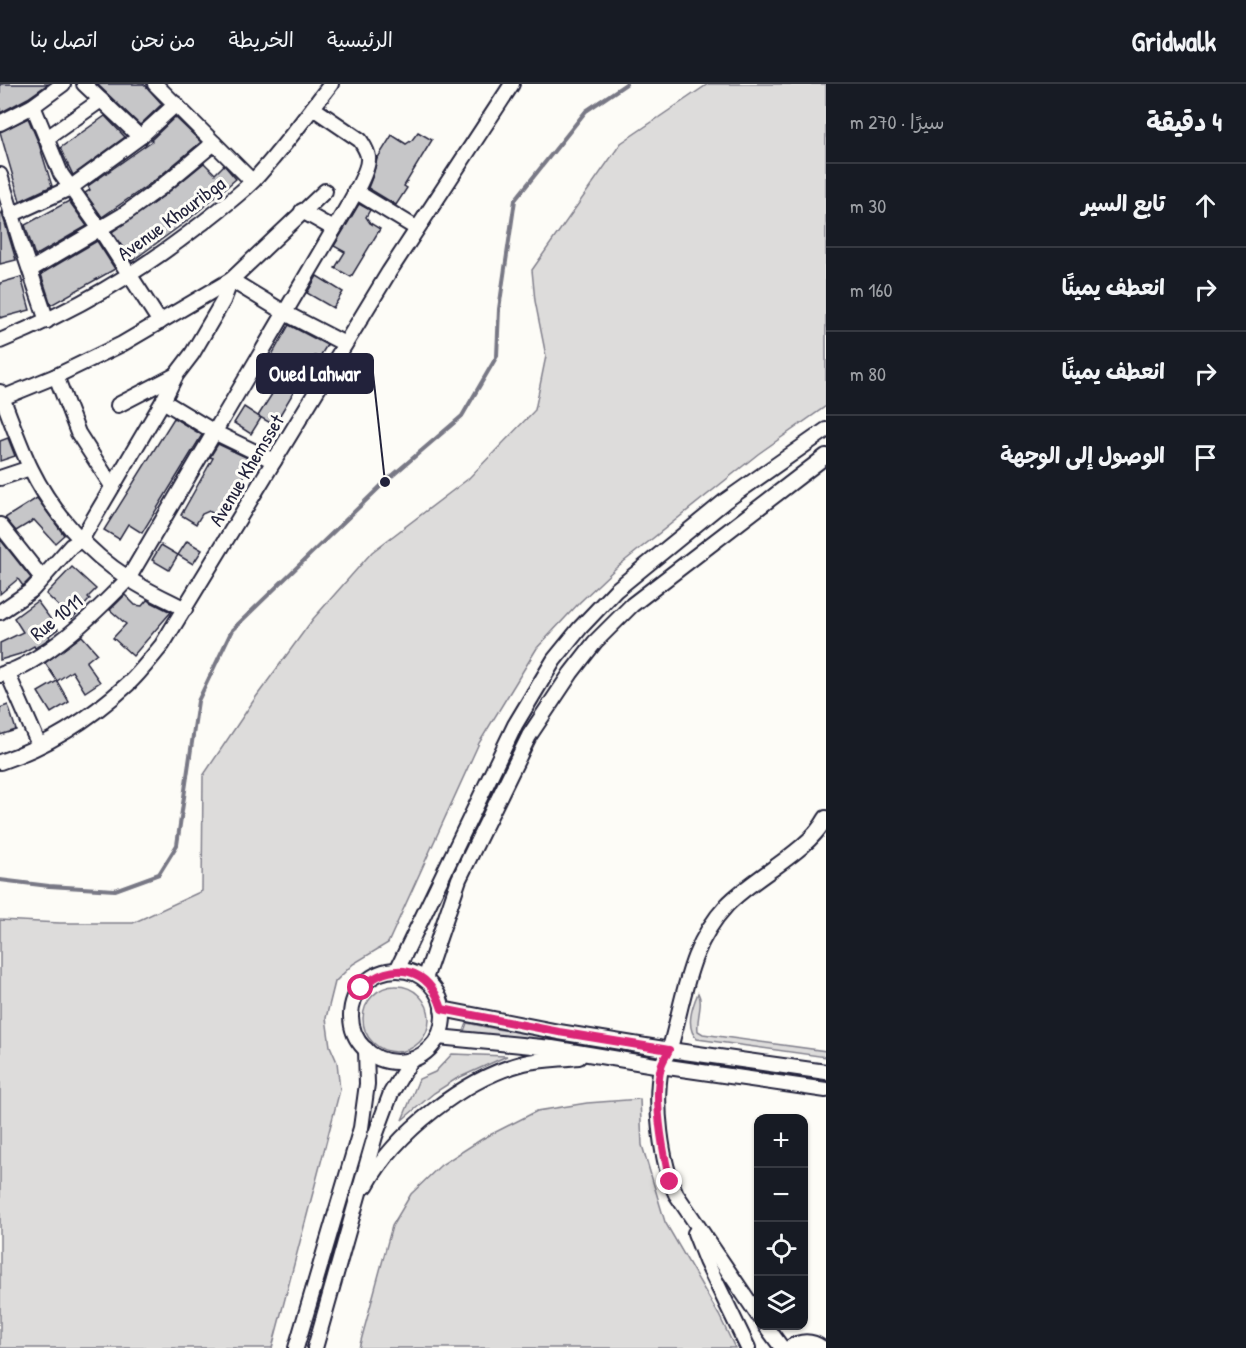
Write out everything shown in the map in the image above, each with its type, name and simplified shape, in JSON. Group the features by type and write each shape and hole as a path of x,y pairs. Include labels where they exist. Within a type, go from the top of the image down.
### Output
{"street":[{"path":"0,123 33,106 63,84"},
{"path":"84,84 140,137"},
{"path":"155,84 252,181"},
{"name":"Avenue Khouribga","path":"0,341 89,300 162,254 252,181 275,156 332,84"},
{"name":"Avenue Khemsset","path":"0,762 81,723 129,683 162,645 416,228 512,84"},
{"path":"47,138 101,100"},
{"path":"11,215 70,188 140,137 176,104"},
{"path":"33,106 54,160 70,188 100,229 160,322"},
{"name":"Rue 1011","path":"4,674 56,644 128,579 216,433 355,191 368,164 365,147 353,135 313,108"},
{"path":"30,270 100,229 160,188 214,143"},
{"path":"1,183 47,321"},
{"path":"185,609 128,579 81,540 49,500 30,468 1,395 56,376 122,345 231,280 325,191"},
{"path":"355,191 416,228"},
{"path":"302,211 334,229"},
{"path":"231,280 285,313 345,345"},
{"path":"0,612 23,597 71,546 81,540 176,375 192,354 218,309 231,280"},
{"path":"118,405 176,375"},
{"path":"56,376 78,433 112,486"},
{"path":"163,401 216,433 274,462"},
{"path":"397,970 515,725 554,660 616,590 725,501 826,430"},
{"path":"425,979 459,879 529,736 571,673 595,642 632,605 826,456"},
{"path":"0,478 30,468"},
{"path":"0,525 42,578"},
{"path":"4,674 39,745"},
{"path":"754,1308 670,1182 659,1113 661,1066 669,1050 692,962 706,935 727,906 764,874 811,840 826,819"},
{"path":"811,840 826,840"},
{"path":"397,970 410,972 425,979 438,996 442,1009 443,1019 438,1037 422,1055 411,1060 389,1061 379,1058 360,1043 353,1030 351,1015 354,1001 361,988 372,978 397,970"},
{"path":"442,1009 559,1032 826,1072"},
{"path":"438,1037 552,1048 826,1090"},
{"path":"296,1348 361,1128 367,1084 366,1048"},
{"path":"356,1206 373,1173 401,1139 470,1084 524,1063 592,1055"},
{"path":"315,1348 386,1104 411,1060"},
{"path":"686,1209 706,1261 748,1348"},
{"path":"769,1330 782,1348"},
{"path":"789,1348 804,1342 822,1348"}],"shaded area":[{"path":"708,84 826,84 826,406 758,454 617,567 537,648 479,743 388,943 353,964 335,982 326,1018 330,1046 337,1062 340,1090 272,1348 0,1348 0,920 133,923 202,891 203,776 256,697 313,619 372,552 468,479 535,410 546,356 535,301 532,270 621,143"},
{"path":"396,986 409,989 419,996 426,1006 429,1019 426,1032 419,1042 409,1049 396,1052 383,1049 373,1042 366,1032 363,1019 366,1006 373,996 383,989"},
{"path":"698,993 700,1001 698,1031 703,1034 826,1051 826,1057 697,1039 690,1023"},
{"path":"467,1023 612,1046 611,1052 495,1036 463,1034"},
{"path":"452,1054 507,1056 456,1079 434,1093 402,1120 419,1079 435,1072"},
{"path":"721,1063 821,1077 820,1082 720,1068"},
{"path":"640,1099 642,1145 665,1222 719,1315 735,1348 359,1348 392,1226 411,1194 441,1165 482,1139 537,1111 587,1103"}],"building":[{"path":"0,84 48,84 0,113"},
{"path":"97,84 144,84 162,104 140,125"},
{"path":"105,116 125,137 73,175 60,148"},
{"path":"175,117 201,142 154,181 102,217 85,193 90,190 88,186 152,141"},
{"path":"28,118 52,186 20,201 0,132"},
{"path":"418,132 432,140 404,186 407,188 396,205 368,188 377,159 392,135 406,144"},
{"path":"204,163 215,174 224,165 236,179 187,221 132,261 112,232 165,195"},
{"path":"69,201 87,226 35,256 25,225"},
{"path":"359,204 370,210 366,217 370,223 380,229 351,277 335,268 345,252 334,246"},
{"path":"0,213 2,213 16,260 0,264"},
{"path":"97,241 115,269 51,305 41,274"},
{"path":"317,276 343,292 333,308 307,293"},
{"path":"21,277 30,310 0,318 0,283"},
{"path":"289,325 327,345 319,358 315,356 274,425 258,416 272,394 255,385"},
{"path":"244,407 261,418 251,434 234,423"},
{"path":"174,418 202,435 142,533 128,524 119,539 104,530"},
{"path":"8,438 15,456 0,461 0,441"},
{"path":"218,444 252,460 221,518 209,511 202,514 196,524 181,515 213,458 210,457"},
{"path":"37,498 64,535 55,543 34,520 16,531 5,518"},
{"path":"0,539 31,578 23,586 18,579 0,594"},
{"path":"187,541 202,550 193,564 178,555"},
{"path":"161,545 178,555 169,570 152,560"},
{"path":"72,567 96,589 72,619 46,594"},
{"path":"125,595 135,605 142,606 147,600 171,612 133,656 113,638 126,624 110,610"},
{"path":"37,601 58,629 49,636 50,638 35,648 34,646 20,654 0,660 0,643 23,632 14,618"},
{"path":"82,636 97,653 86,662 100,682 85,692 72,671 57,681 45,663"},
{"path":"57,681 69,702 51,713 38,692"},
{"path":"8,705 16,730 0,735 0,708"}],"waterway":[{"path":"0,880 115,890 159,874 177,845 198,701 232,630 385,482 462,416 497,356 499,309 515,200 586,111 626,84"}],"place":[{"name":"Oued Lahwar","path":"385,482"}],"route":[{"path":"361,988 372,978 385,972 397,970 410,972 425,979 431,985 442,1009 559,1032 669,1050 661,1066 659,1113 670,1182"}]}
